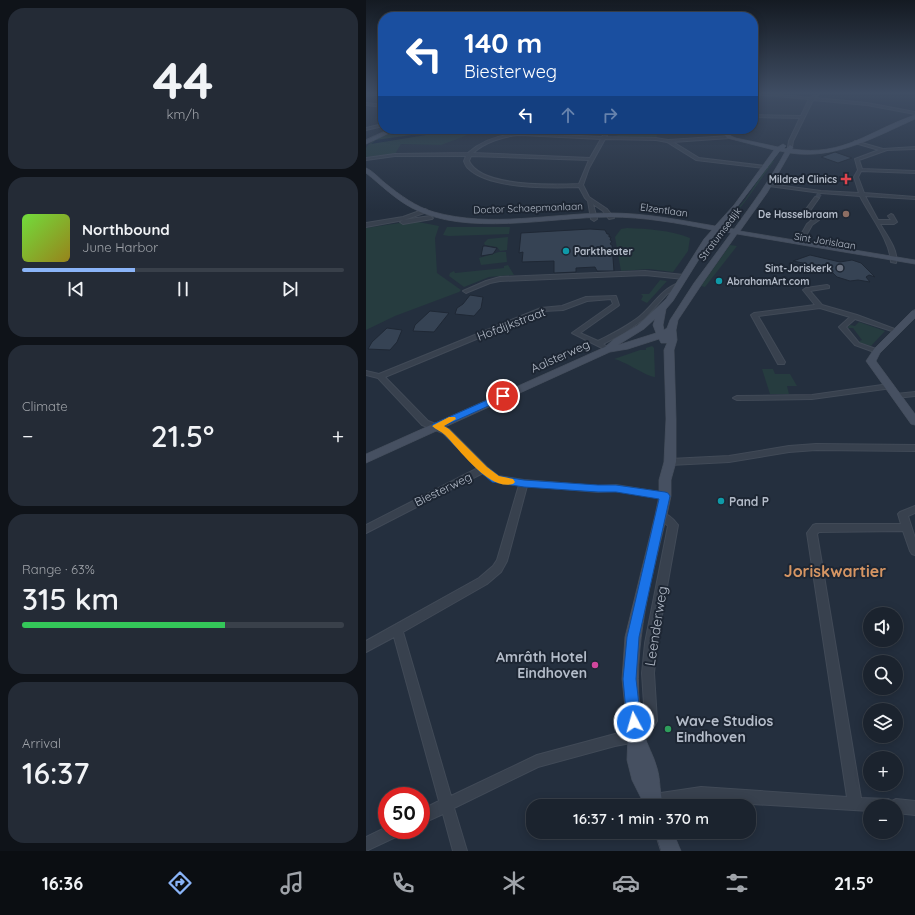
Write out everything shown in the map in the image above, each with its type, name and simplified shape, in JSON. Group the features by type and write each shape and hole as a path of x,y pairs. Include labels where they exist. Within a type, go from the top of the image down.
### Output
{"main road":[{"path":"783,161 797,156 856,142 883,132"},
{"path":"366,140 378,134"},
{"path":"366,140 382,134"},
{"path":"727,134 729,137 746,141 827,150"},
{"path":"786,146 813,153"},
{"name":"Stratumsedijk","path":"671,330 674,320 769,185 783,161 786,146"},
{"name":"Stratumsedijk","path":"662,310 715,231 736,206 765,167 774,152 786,146"},
{"name":"Doctor Schaepmanlaan","path":"366,170 420,214 457,219 493,221 593,217"},
{"name":"Doctor Schaepmanlaan","path":"366,177 400,205 430,218 458,223 480,224 593,217"},
{"name":"Elzentlaan","path":"593,217 610,217 734,234"},
{"name":"Sint Jorislaan","path":"734,234 800,242 915,265"},
{"name":"Sint Jorislaan","path":"734,234 894,260 915,262"},
{"name":"Leenderweg","path":"652,799 641,780 636,760 636,736 630,679 633,637 665,493 672,474 669,465 671,419 669,350 658,325 662,310"},
{"name":"Aalsterweg","path":"608,349 617,341 641,327 662,310"},
{"path":"915,312 877,351 871,361 915,422"},
{"path":"662,335 671,330"},
{"name":"Leenderweg","path":"669,350 673,342 671,330"},
{"name":"Aalsterweg","path":"366,459 608,349 645,342 662,335"}],"street":[{"name":"Stratumsedijk","path":"786,146 794,132"},
{"path":"605,134 603,138 592,159 584,175 581,185 528,184 495,180 472,170 466,163 468,155 481,145 512,134 603,138 641,138 668,141 729,137"},
{"path":"668,141 698,159 765,167"},
{"path":"856,142 883,150"},
{"path":"894,260 878,222 858,187 856,177 860,170 857,159 883,150 914,148"},
{"path":"366,159 395,155 468,155 592,159"},
{"path":"860,170 915,172"},
{"name":"Elzentlaan","path":"581,185 585,195 590,201 603,208 610,217"},
{"path":"769,185 819,194 915,198"},
{"path":"800,242 810,224 816,220 804,216 819,194"},
{"name":"Elzentlaan","path":"590,201 593,217"},
{"path":"410,220 420,214"},
{"path":"368,225 420,214"},
{"path":"878,222 894,222 891,216"},
{"path":"368,225 430,218"},
{"path":"466,291 500,279 645,273 657,274 682,281"},
{"name":"Aalsterweg","path":"598,344 622,332 642,318 665,293 682,281"},
{"path":"820,306 806,290 827,287"},
{"name":"Hofdijkstraat","path":"380,376 544,310 563,308 586,299 614,297 616,305 575,333 598,344"},
{"path":"781,362 754,315 820,306 855,316 897,331"},
{"path":"855,316 842,327 843,329 855,342 877,351"},
{"path":"598,344 608,349"},
{"path":"366,373 380,376 425,422 446,431 484,469"},
{"path":"737,398 812,397 889,386"},
{"path":"896,396 915,394"},
{"path":"669,465 720,460 816,447 915,448"},
{"name":"Biesterweg","path":"366,529 484,469 500,481 598,489 616,488 665,493"},
{"path":"366,648 483,581 497,569 502,561 524,483"},
{"path":"915,509 903,514 915,551"},
{"name":"Leenderweg","path":"636,736 646,729 651,721 648,673 651,643 673,525 661,515"},
{"path":"855,804 812,533 816,528 906,526"},
{"path":"397,630 460,851"},
{"path":"430,812 538,761 615,740 636,736"},
{"path":"675,799 701,794 863,804"},
{"path":"903,807 915,808"},
{"path":"366,844 378,838"}],"green space":[{"path":"391,134 471,134 441,145 401,144 395,154 366,157 366,148 374,141"},
{"path":"613,134 657,134 657,138 618,136"},
{"path":"772,160 774,161 744,203 728,222 726,222 745,200"},
{"path":"413,221 439,226 435,238 437,273 461,290 395,316 366,330 366,228"},
{"path":"447,227 510,227 509,234 449,236 443,235"},
{"path":"621,229 651,229 690,238 688,251 673,272 649,269 621,271 615,237"},
{"path":"508,237 507,250 500,251 497,247 485,245 484,243 488,239"},
{"path":"730,245 737,246 705,287 701,286"},
{"path":"499,252 506,252 507,262 481,265 479,258"},
{"path":"508,265 514,275 489,277 464,287 449,276 450,273 454,271 455,273 504,268 504,266"},
{"path":"660,280 667,281 647,303 641,300 643,296 641,294 649,294"},
{"path":"859,322 885,331 871,346 857,342 862,340 853,328 847,328 850,325 855,326"},
{"path":"652,346 654,348 655,377 614,359 640,350 646,350 646,348"},
{"path":"762,369 773,369 775,374 790,374 797,386 787,386 789,394 770,394"}],"water":[{"path":"419,134 432,134 371,144 376,140"}],"building":[{"path":"835,152 852,158 838,163 821,157"},
{"name":"Parktheater","path":"590,229 605,230 607,234 609,234 609,237 611,237 610,240 612,241 610,244 612,245 614,271 597,271 595,267 576,268 576,272 554,273 554,261 522,262 523,252 519,253 521,233"},
{"path":"483,246 497,248 493,254 481,256"},
{"name":"Sint-Joriskerk","path":"810,255 840,262 852,260 861,263 875,277 869,275 866,277 870,282 858,280 850,281 837,277 828,268 826,271 799,267 803,263 793,261"},
{"path":"470,295 483,297 481,308 474,316 455,314 457,308 463,304"},
{"path":"430,311 449,313 434,332 413,331 415,325"},
{"path":"387,328 402,330 397,342 390,350 368,349 372,342"}],"tunnel":[{"path":"817,198 820,193"}],"slow traffic":[{"path":"452,419 437,426 446,431 496,479 510,482"}],"place":[{"name":"Mildred Clinics","path":"846,179"},
{"name":"De Hasselbraam","path":"846,214"},
{"name":"Parktheater","path":"566,251"},
{"name":"Sint-Joriskerk","path":"840,268"},
{"name":"AbrahamArt.com","path":"719,281"},
{"name":"Pand P","path":"721,501"},
{"name":"Amrâth Hotel Eindhoven","path":"595,665"},
{"name":"Wav-e Studios Eindhoven","path":"668,729"}],"district":[{"name":"Joriskwartier","path":"835,571"}],"route":[{"path":"503,396 437,426 446,431 496,479 500,481 598,489 616,488 665,496 633,637 630,679 634,722"}]}
